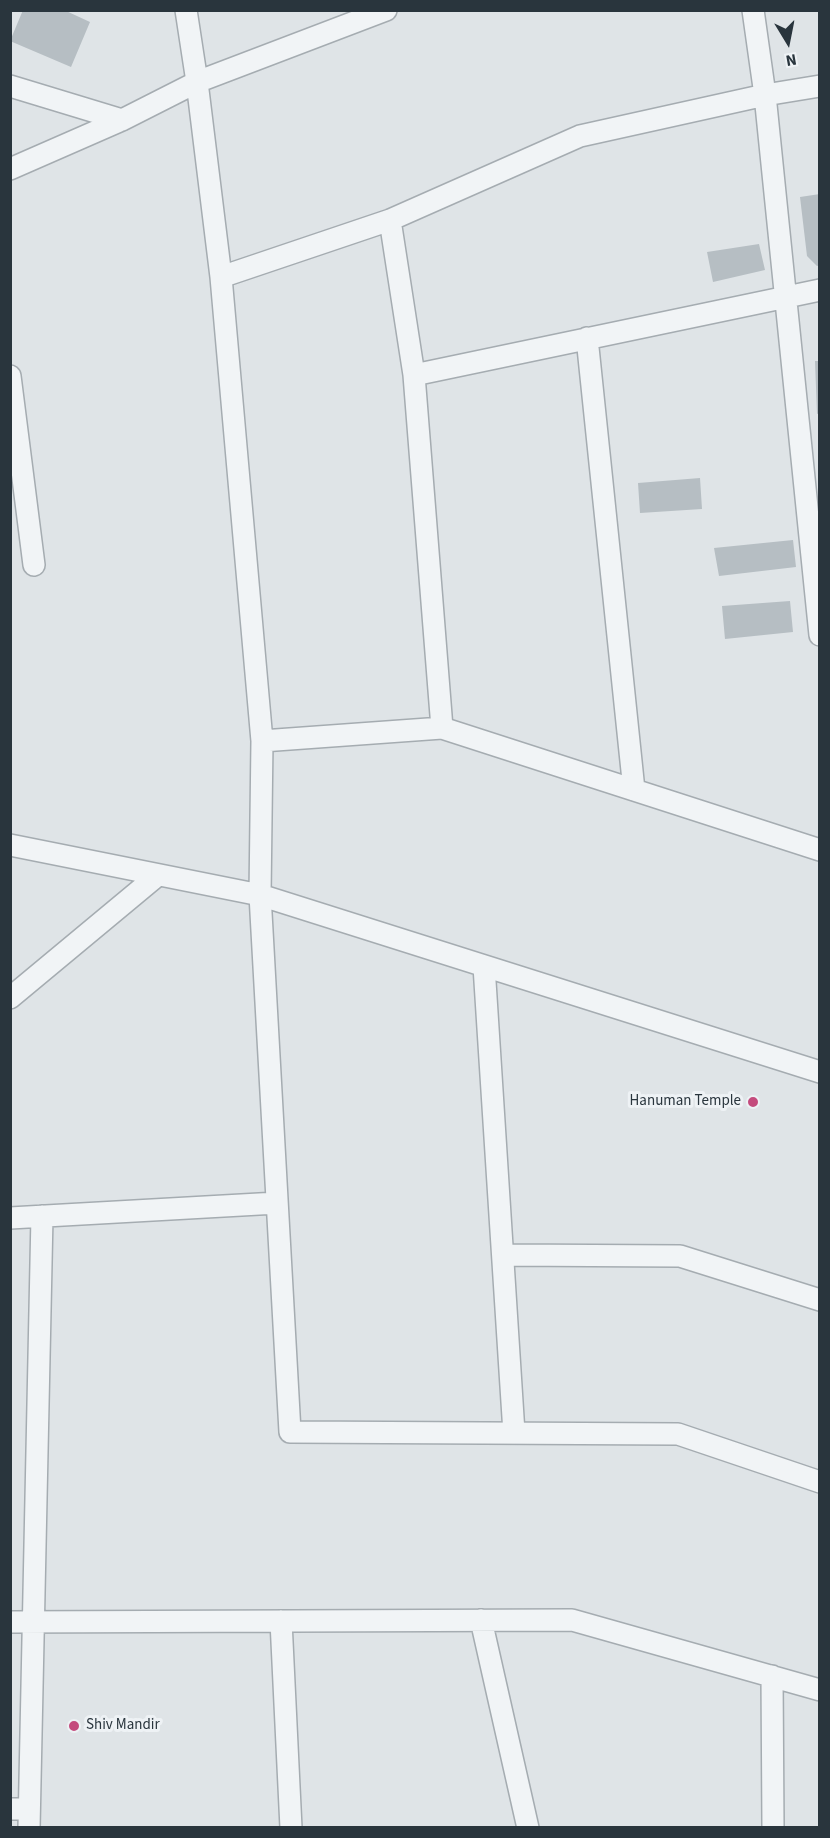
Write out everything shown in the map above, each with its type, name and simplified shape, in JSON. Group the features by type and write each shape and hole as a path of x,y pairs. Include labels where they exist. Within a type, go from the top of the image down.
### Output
{"street":[{"path":"186,10 221,277 262,741 260,895 290,1432 678,1434 819,1482"},
{"path":"10,169 122,120 197,82 386,10"},
{"path":"753,10 765,95 819,635"},
{"path":"10,86 122,120"},
{"path":"221,277 390,220 580,136 765,95 819,86"},
{"path":"390,220 414,375 442,728"},
{"path":"414,375 819,290"},
{"path":"586,338 634,790"},
{"path":"10,376 34,565"},
{"path":"262,741 442,728 819,850"},
{"path":"10,845 260,895 819,1072"},
{"path":"10,998 158,874"},
{"path":"484,966 514,1433"},
{"path":"10,1218 277,1203"},
{"path":"23,1815 33,1622 42,1216"},
{"path":"504,1255 680,1256 819,1300"},
{"path":"481,1620 528,1827"},
{"path":"10,1622 572,1620 819,1690"},
{"path":"281,1621 291,1827"},
{"path":"772,1676 773,1827"}],"building":[{"path":"23,10 64,10 90,22 71,67 10,41"},
{"path":"820,194 820,265 817,266 807,256 800,197"},
{"path":"759,244 765,270 713,282 707,252"},
{"path":"815,361 820,361 820,413 817,414"},
{"path":"700,478 702,509 640,513 638,483"},
{"path":"793,540 796,567 719,576 714,548"},
{"path":"790,601 793,632 725,639 722,606"}],"place":[{"name":"Hanuman Temple","path":"753,1102"},
{"name":"Shiv Mandir","path":"74,1726"}]}
